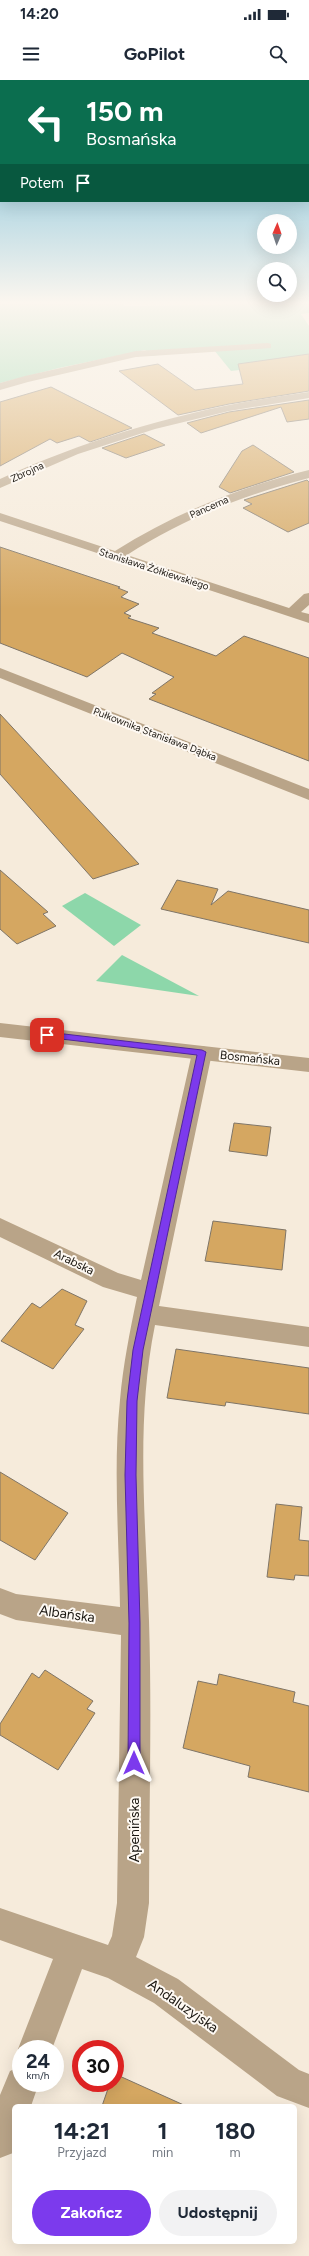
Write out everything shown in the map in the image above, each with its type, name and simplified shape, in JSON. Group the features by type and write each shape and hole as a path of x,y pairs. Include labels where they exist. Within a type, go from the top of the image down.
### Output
{"street":[{"name":"Zbrojna","path":"0,484 38,465 123,434 203,413 247,406"},
{"name":"Pancerna","path":"116,556 172,523 224,499 309,474"},
{"name":"Stanisława Żółkiewskiego","path":"0,517 309,619"},
{"path":"291,614 309,597"},
{"name":"Pułkownika Stanisława Dąbka","path":"0,673 309,795"},
{"name":"Bosmańska","path":"0,1030 309,1064"},
{"name":"Apenińska","path":"116,1964 128,1937 134,1903 135,1623 130,1475 132,1401 138,1350 202,1052"},
{"name":"Arabska","path":"0,1226 111,1280 148,1303 309,1337"},
{"name":"Albańska","path":"0,1602 16,1607 135,1623"},
{"name":"Andaluzyjska","path":"0,1924 116,1964 166,1991 290,2084 309,2092"},
{"path":"38,2040 73,1949"},
{"path":"14,2104 19,2092"},
{"path":"0,2140 12,2109"}],"green space":[{"path":"85,893 141,925 114,946 62,906"},
{"path":"122,955 199,996 96,981"}],"building":[{"path":"0,406 88,406 132,428 90,442 79,436 57,443 50,439 0,466"},
{"path":"165,406 222,406 178,415"},
{"path":"272,406 309,406 309,419 287,422 281,407 201,433 187,423 229,412"},
{"path":"144,434 165,445 126,458 102,448"},
{"path":"253,445 294,472 230,493 219,487 242,451"},
{"path":"307,480 309,482 309,523 288,532 243,508 252,504 244,500"},
{"path":"0,547 120,587 118,588 128,592 121,597 139,604 124,613 131,616 128,618 159,628 152,633 216,656 244,636 309,658 309,761 149,699 156,694 152,693 174,677 122,653 87,677 0,643"},
{"path":"0,714 139,864 93,879 0,774"},
{"path":"0,870 48,912 43,914 56,926 17,944 0,929"},
{"path":"177,880 218,889 211,905 228,891 309,910 309,943 161,909"},
{"path":"234,1123 271,1127 267,1156 229,1151"},
{"path":"213,1221 286,1230 282,1270 205,1261"},
{"path":"62,1289 87,1301 75,1325 84,1329 53,1369 1,1341 32,1303 40,1308"},
{"path":"176,1349 309,1368 309,1414 226,1402 225,1406 167,1398"},
{"path":"0,1472 68,1513 35,1560 0,1540"},
{"path":"276,1504 302,1507 299,1540 309,1541 309,1576 295,1575 294,1580 267,1577"},
{"path":"45,1670 93,1701 87,1709 95,1713 58,1770 0,1735 0,1724 32,1673 39,1678"},
{"path":"219,1674 295,1692 293,1702 309,1706 309,1792 248,1777 250,1766 183,1748 198,1681 217,1685"},
{"path":"124,2078 182,2104 103,2104 107,2092 124,2092"}],"route":[{"path":"47,1035 202,1052 138,1350 132,1401 130,1475 135,1623 134,1763"}]}
